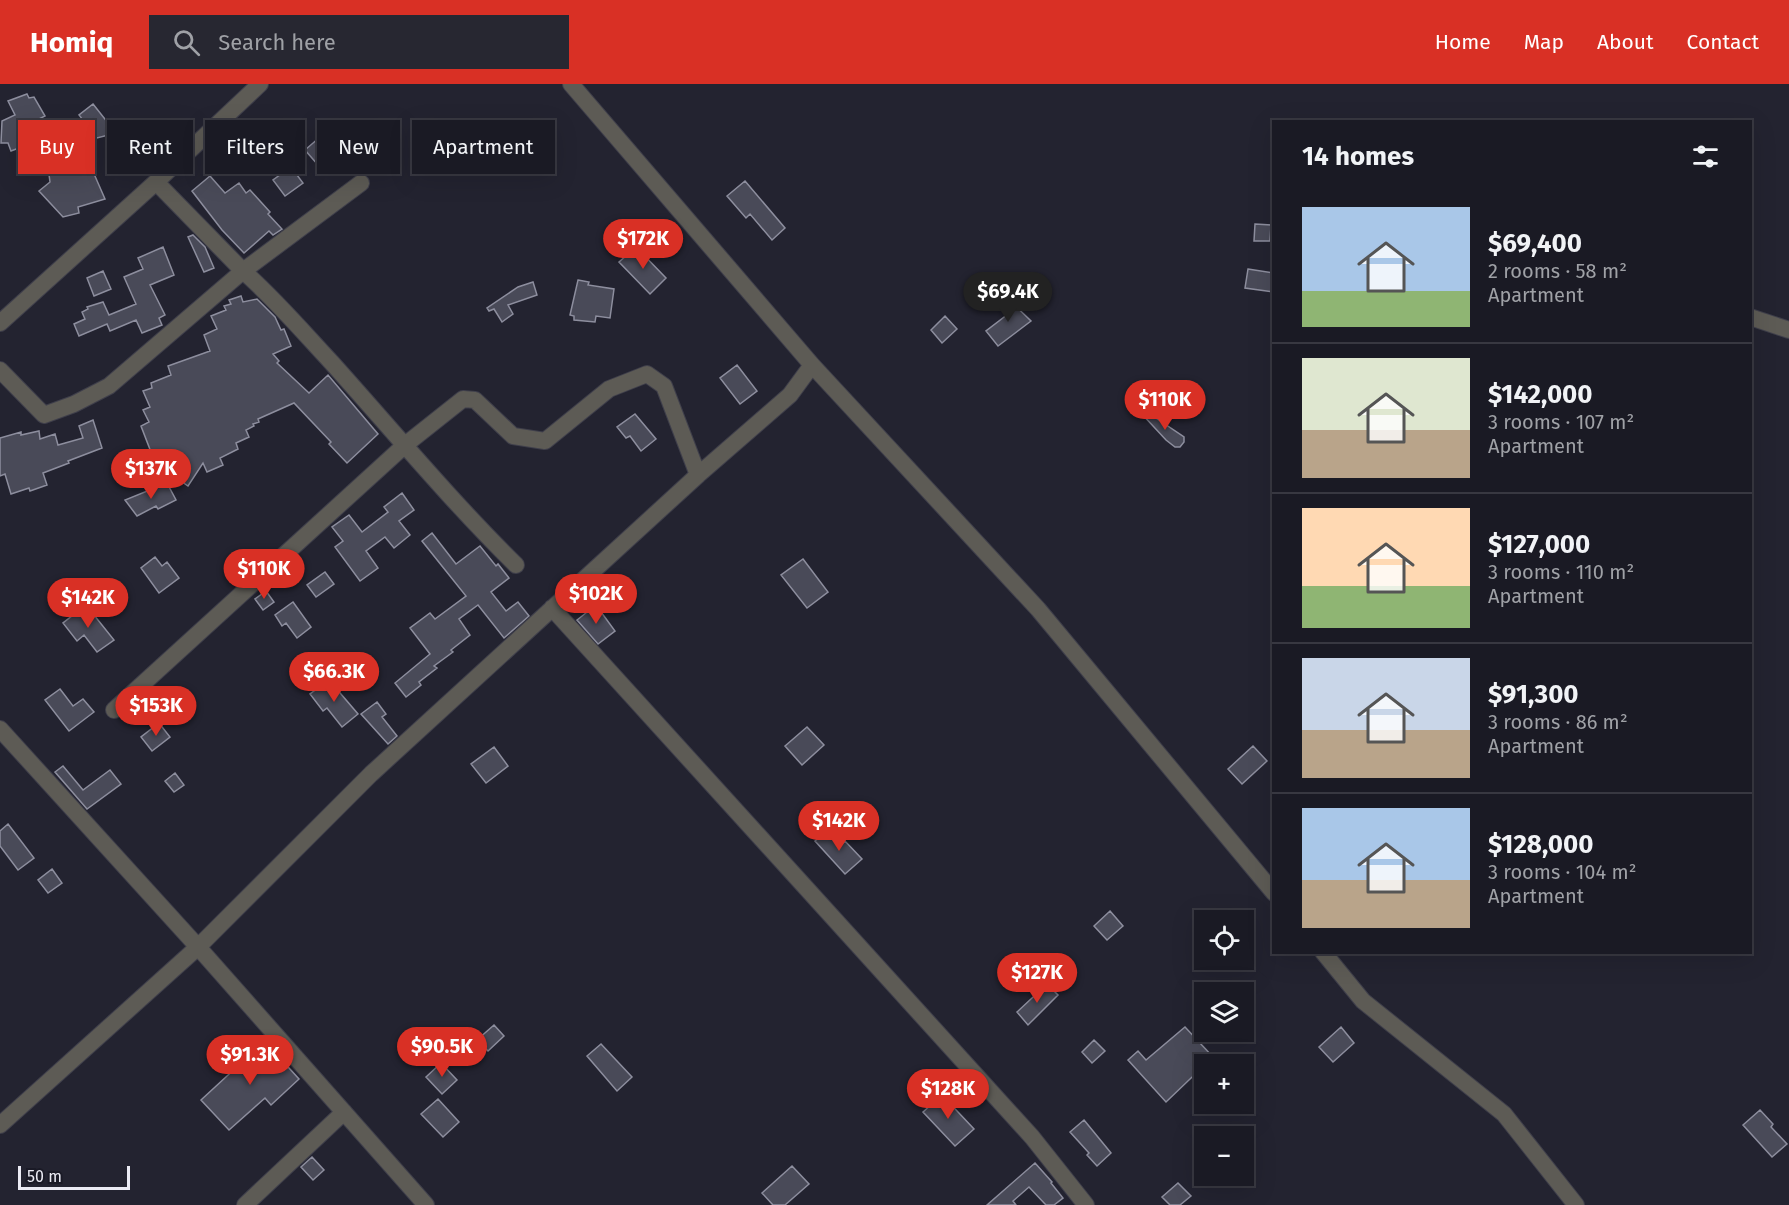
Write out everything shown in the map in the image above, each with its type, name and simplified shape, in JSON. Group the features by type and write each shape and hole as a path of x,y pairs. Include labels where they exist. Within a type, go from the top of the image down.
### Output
{"street":[{"path":"0,323 260,84"},
{"path":"571,84 812,365 1038,609 1272,891"},
{"path":"156,182 260,286 472,522 516,565"},
{"path":"0,370 44,415 74,404 109,386 243,271 361,183"},
{"path":"1752,318 1789,330"},
{"path":"0,1125 198,946 371,774 698,475 790,394 812,365"},
{"path":"114,710 405,445 463,399 475,400 513,436 545,441 609,389 646,374 664,386 698,475"},
{"path":"552,608 1032,1137 1086,1205"},
{"path":"0,729 198,946 426,1205"},
{"path":"1325,954 1363,1001 1504,1114 1576,1205"},
{"path":"245,1205 344,1112"}],"building":[{"path":"27,94 29,98 34,97 45,116 39,120 18,120 18,148 11,151 8,143 1,143 2,121 15,115 8,101"},
{"path":"93,104 107,122 107,135 97,138 95,120 83,120 79,115"},
{"path":"317,140 317,164 305,150"},
{"path":"49,174 94,174 105,199 78,207 79,213 63,217 39,191 50,182"},
{"path":"281,174 296,174 303,183 285,196 273,180"},
{"path":"210,176 225,193 239,183 246,193 250,190 282,229 273,235 269,231 244,253 222,230 192,191"},
{"path":"745,181 785,228 772,240 750,214 746,218 727,196"},
{"path":"1255,224 1271,225 1270,241 1254,241"},
{"path":"193,235 205,247 214,268 204,272 188,237"},
{"path":"163,247 174,275 150,285 165,315 159,318 162,325 142,333 136,320 110,331 107,324 79,336 74,324 85,319 82,312 88,309 87,307 103,302 109,315 136,304 124,277 143,269 138,258"},
{"path":"636,247 666,278 650,294 619,262"},
{"path":"1248,269 1272,273 1272,292 1245,288"},
{"path":"103,271 111,289 94,296 87,278"},
{"path":"578,280 589,282 588,285 614,289 610,318 596,316 595,322 574,320 574,316 570,315"},
{"path":"533,282 537,295 508,305 513,314 502,322 494,309 489,311 487,308 518,287"},
{"path":"1000,291 1031,321 998,346 986,331 1008,314"},
{"path":"241,296 243,302 257,299 275,317 281,330 284,329 291,346 273,354 279,361 277,363 309,393 328,375 378,434 347,463 329,444 331,442 294,403 258,419 259,422 246,430 249,437 236,443 238,449 220,458 223,465 207,472 203,463 188,486 162,468 154,450 151,452 141,426 149,422 143,410 150,407 143,391 152,388 151,383 171,375 168,366 210,351 204,335 217,329 211,316 226,310 224,306 231,304 229,300"},
{"path":"945,316 957,329 942,343 931,330"},
{"path":"737,365 757,391 740,404 720,378"},
{"path":"1165,392 1199,402 1196,413 1159,402"},
{"path":"1144,410 1184,437 1184,442 1180,447 1175,447 1166,440 1141,413"},
{"path":"635,414 656,439 641,451 630,436 626,438 617,427"},
{"path":"93,420 102,448 43,473 47,485 11,494 5,474 0,476 0,438 21,432 21,435 39,431 40,439 55,434 58,445 83,438 79,426"},
{"path":"167,483 176,500 158,509 156,506 137,516 125,500"},
{"path":"402,493 414,510 399,521 410,535 394,548 385,537 366,551 378,568 360,581 335,547 343,541 332,527 349,515 362,532 388,512 384,507"},
{"path":"432,533 456,564 480,546 509,578 491,592 506,611 518,602 529,616 504,638 478,605 459,619 470,635 434,666 437,668 419,682 421,685 406,697 395,683 430,654 410,628 430,613 435,619 466,596 422,541"},
{"path":"155,557 162,566 167,562 179,578 159,593 141,568"},
{"path":"803,559 828,592 807,608 781,575"},
{"path":"325,572 334,584 316,597 307,585"},
{"path":"266,591 274,602 263,610 255,599"},
{"path":"293,602 311,627 297,638 286,623 282,626 275,615"},
{"path":"86,605 114,640 97,652 84,635 77,641 63,623"},
{"path":"596,605 615,631 598,644 577,620"},
{"path":"329,680 358,714 342,727 327,708 323,711 310,694"},
{"path":"60,689 73,706 83,699 94,712 69,731 45,700"},
{"path":"377,702 386,714 382,717 397,736 388,744 361,714"},
{"path":"159,723 170,737 152,751 141,737"},
{"path":"807,727 824,745 802,765 785,746"},
{"path":"1253,746 1267,761 1242,784 1228,769"},
{"path":"494,747 508,766 486,783 471,764"},
{"path":"63,766 83,790 110,770 121,784 87,809 55,772"},
{"path":"175,773 184,785 174,792 165,781"},
{"path":"8,824 34,858 18,870 0,846 0,831"},
{"path":"829,829 842,844 845,841 862,859 845,874 815,841"},
{"path":"52,869 62,883 48,893 38,880"},
{"path":"1110,911 1123,926 1107,940 1094,926"},
{"path":"1047,984 1058,995 1028,1025 1017,1012"},
{"path":"494,1025 504,1036 488,1051 477,1040"},
{"path":"1185,1027 1194,1037 1194,1042 1199,1042 1210,1054 1194,1054 1194,1075 1166,1102 1128,1060 1138,1051 1146,1060"},
{"path":"1341,1027 1354,1043 1333,1062 1319,1047"},
{"path":"266,1040 299,1079 271,1105 265,1098 229,1130 201,1100"},
{"path":"1094,1040 1105,1051 1092,1063 1082,1052"},
{"path":"601,1044 632,1077 617,1091 587,1056"},
{"path":"441,1063 457,1080 442,1094 426,1077"},
{"path":"942,1095 974,1129 955,1146 923,1112"},
{"path":"438,1099 459,1122 443,1137 421,1114"},
{"path":"1760,1110 1773,1124 1771,1127 1787,1144 1772,1157 1743,1125"},
{"path":"1084,1120 1111,1153 1097,1166 1087,1155 1089,1153 1070,1132"},
{"path":"312,1157 324,1170 313,1180 301,1167"},
{"path":"1035,1163 1063,1198 1054,1205 1046,1205 1029,1187 1013,1201 1016,1205 987,1205"},
{"path":"792,1166 809,1184 785,1205 773,1205 762,1193"},
{"path":"1178,1183 1191,1196 1180,1205 1170,1205 1162,1197"}]}
